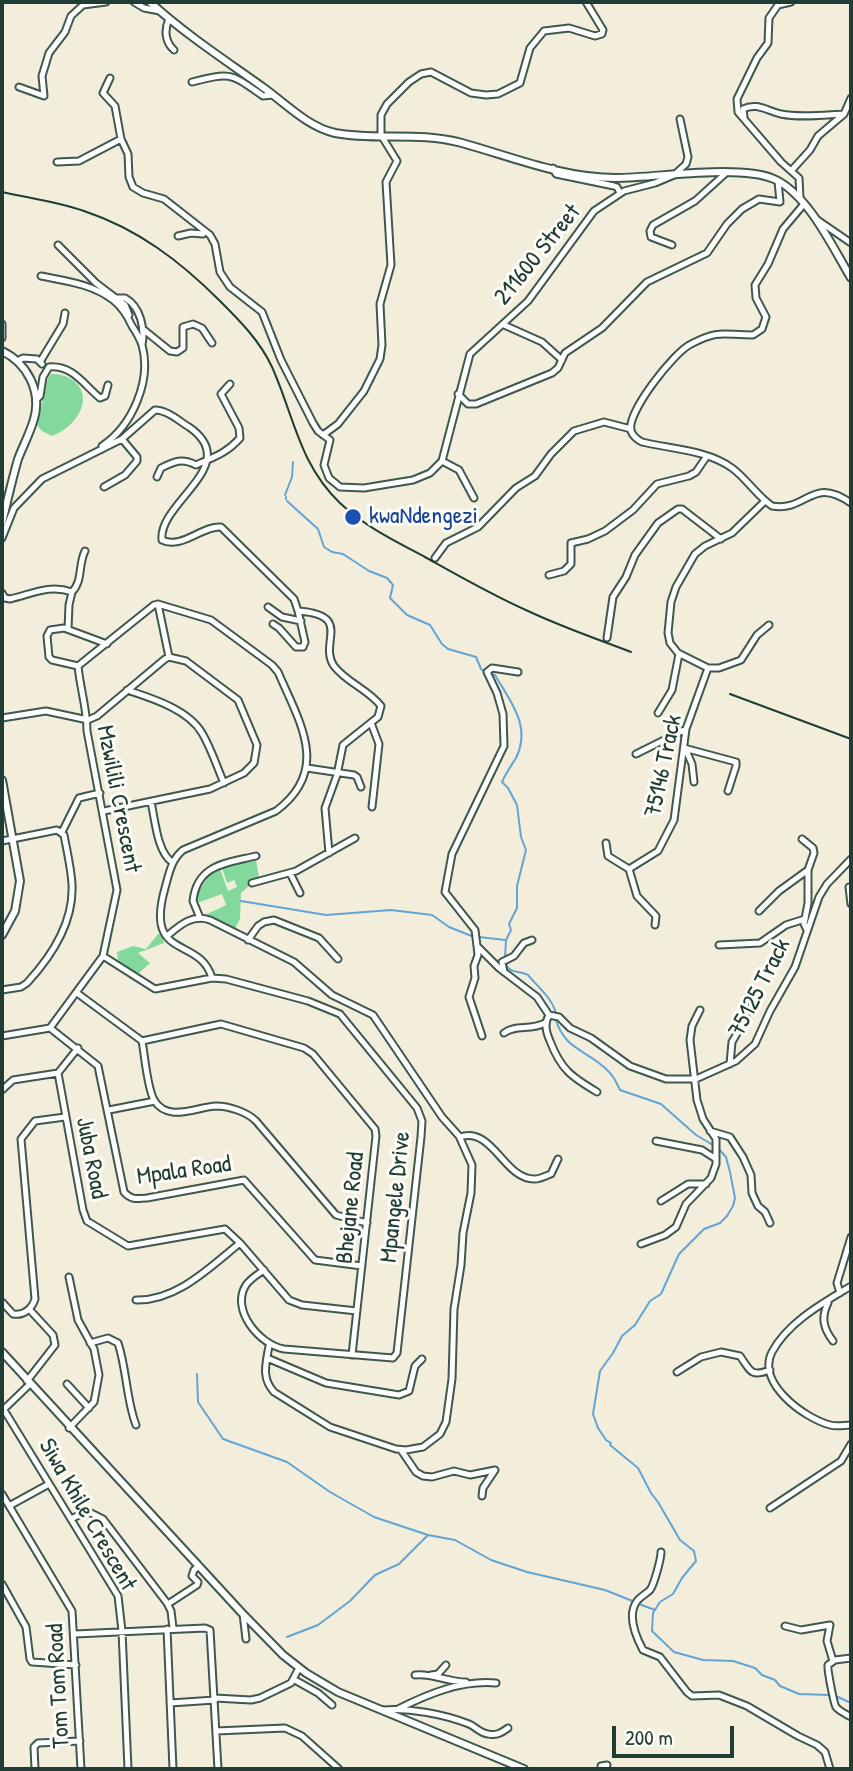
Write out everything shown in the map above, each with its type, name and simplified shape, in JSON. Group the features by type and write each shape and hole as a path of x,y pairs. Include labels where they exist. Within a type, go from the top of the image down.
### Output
{"street":[{"path":"19,87 44,96 42,79 49,53 65,32 71,16 83,5 106,2"},
{"path":"134,2 144,8 160,10"},
{"path":"150,2 169,19 309,122 328,131 446,139 553,168 615,178 726,173 756,174 778,181 789,187 802,201 851,278"},
{"path":"323,435 338,424 364,391 380,359 380,304 391,265 386,182 397,161 381,135 383,108 421,74 437,74 471,93 492,95 520,83 530,48 544,31 569,28 600,36 603,30 586,2"},
{"path":"791,2 778,5 769,18 768,43 757,58 737,99 737,109 745,120 800,181 802,201 783,229 768,264 755,285 756,298 766,317 762,329 753,335 730,332 714,334 681,350 670,361 637,409 632,418 631,429 642,443 724,462 772,506 782,506 825,491 839,495 851,503"},
{"path":"169,19 165,27 167,42 174,50"},
{"path":"192,82 232,75 263,96 272,95"},
{"path":"110,78 103,93 115,106 121,139 128,154 129,177 133,187 164,199 210,235 215,244 216,263 224,280 262,312 281,360 313,423 330,440 324,457 329,478 340,487 359,489 413,480 430,473 442,461 459,470 474,498"},
{"path":"791,171 810,150 816,138 844,114 851,98"},
{"path":"745,120 743,109 749,106 762,107 783,115 844,114"},
{"path":"674,175 688,160 680,119"},
{"path":"57,162 79,161 121,139"},
{"path":"553,168 556,174 614,186 620,193"},
{"path":"672,245 651,237 653,225 695,201 726,173"},
{"name":"211600 Street","path":"442,461 470,354 528,300 594,211 620,193 674,175"},
{"path":"458,394 465,402 476,404 555,371 565,353 610,321 647,282 707,253 727,224 743,209 759,199 780,202 778,181"},
{"path":"813,217 851,243"},
{"path":"178,236 194,233 210,235"},
{"path":"58,245 96,283 127,308 130,321"},
{"path":"41,276 81,284 99,291 121,307 142,345"},
{"path":"117,298 123,297 131,301 144,330 170,351 177,352 183,348 183,327 188,325 202,328 212,343"},
{"path":"40,362 63,324 65,313"},
{"path":"2,324 2,338"},
{"path":"504,325 542,342 562,360"},
{"path":"98,451 117,435 136,403 144,369 144,330"},
{"path":"2,351 28,373 34,385 36,400 35,418 15,470 2,523"},
{"path":"17,361 30,358 40,362 46,370 40,396 36,400"},
{"path":"46,370 57,366 71,370 100,398 105,396 108,385"},
{"path":"157,477 161,468 177,461 187,460 196,466 224,454 241,435 220,394 230,384"},
{"path":"2,538 14,508 29,490 52,472 122,439 148,415 161,411 201,436 207,460 195,484 162,528 162,540 177,541 219,526 294,599 305,642 300,648 296,647 272,624"},
{"path":"435,558 446,542 478,527 516,488 536,476 551,454 575,431 604,422 631,429"},
{"path":"104,487 125,475 137,461 137,457 122,439"},
{"path":"549,575 564,570 571,564 571,543 605,531 633,510 657,484 689,477 707,456"},
{"path":"765,502 732,533 695,554 676,587 671,602 668,633 670,643 679,654 708,667 725,667 741,660 757,635 769,625"},
{"path":"607,638 616,590 626,577 640,546 657,523 682,509 721,539"},
{"path":"68,629 69,605 80,579 81,558 85,551"},
{"path":"2,593 6,599 10,599 48,589 60,588 72,593"},
{"path":"107,644 60,627 50,630 47,636 51,660 78,666 107,644 158,604"},
{"path":"158,604 169,657"},
{"path":"103,956 155,989 212,978 206,965 167,936 160,925 159,912 172,862 183,850 276,811 296,793 307,768 303,730 274,668 211,620 158,604"},
{"path":"268,607 282,617 301,621"},
{"path":"298,611 318,614 329,624 332,630 330,653 333,665 381,706 380,714 343,745 338,772 325,808 329,853"},
{"path":"658,713 671,690 679,654"},
{"path":"78,666 88,720 97,716 169,657"},
{"path":"104,811 210,789 248,771 254,763 257,751 239,703 194,666 169,657"},
{"name":"75146 Track","path":"629,869 658,851 674,820 686,729 708,667"},
{"path":"482,1035 469,997 478,955 475,930 445,890 452,854 504,746 503,714 487,672 492,668 518,672"},
{"path":"127,690 168,705 197,726 224,783"},
{"name":"Mzwilili Crescent","path":"2,718 47,711 88,720 87,731 117,890 103,956 50,1028"},
{"path":"371,723 379,744 372,807"},
{"path":"636,754 686,729"},
{"path":"684,748 736,762 728,792"},
{"path":"684,748 692,764 694,782"},
{"path":"307,768 356,776 360,788"},
{"path":"2,780 20,881 15,911 2,935"},
{"path":"62,832 79,798 100,793"},
{"path":"151,802 163,851 172,862"},
{"path":"2,841 57,830 62,832 72,884 63,934 27,983 21,987 2,990"},
{"path":"252,883 290,873 314,863 355,838"},
{"path":"802,839 814,852 808,870 805,919 807,930"},
{"path":"606,843 608,856 629,869 637,897 656,916 655,925"},
{"path":"200,918 192,901 203,876 216,865 256,856"},
{"name":"75125 Track","path":"696,1079 747,1054 755,1044 795,967 819,897 827,884 851,859"},
{"path":"759,911 779,891 808,870"},
{"path":"290,873 300,893"},
{"path":"849,887 851,904"},
{"path":"719,945 760,943 786,925 805,919"},
{"path":"167,936 190,920 210,920 294,962 332,995 373,1015 442,1117 460,1137 471,1160 472,1173 454,1308 453,1369 447,1415 440,1434 415,1449 401,1450 330,1427 274,1392 266,1380 269,1346 245,1316 242,1301 247,1284 264,1270"},
{"path":"248,940 258,926 274,920 319,938 338,959"},
{"path":"504,972 502,962 514,956 524,943 532,940"},
{"path":"477,946 504,972 537,997 554,1016 570,1028 592,1038 630,1066 666,1079 696,1079"},
{"name":"Mpangele Drive","path":"212,978 235,980 335,1011 358,1034 420,1114 421,1137 397,1353 389,1359 269,1346"},
{"path":"77,993 142,1041 155,1101 168,1111 176,1113 218,1106 249,1115 337,1215 367,1223"},
{"path":"730,1064 732,1042 746,1018 745,1005"},
{"path":"641,1244 665,1235 676,1227 686,1204 706,1184 714,1171 716,1139 699,1109 690,1032 700,1010"},
{"path":"504,1033 513,1028 533,1029 554,1016"},
{"path":"545,1023 548,1038 559,1063 580,1083 597,1092"},
{"name":"Bhejane Road","path":"142,1041 221,1024 304,1048 375,1129 352,1356"},
{"path":"2,1036 50,1028"},
{"name":"Mpala Road","path":"50,1028 98,1066 124,1192 131,1198 147,1198 244,1180 315,1260 362,1266"},
{"path":"2,1090 13,1080 58,1073 78,1048"},
{"name":"Juba Road","path":"58,1073 83,1210 92,1225 128,1246 221,1229 230,1231 295,1304 357,1311"},
{"path":"109,1110 155,1101"},
{"path":"2,1302 17,1315 29,1309 35,1294 20,1141 35,1121 65,1117"},
{"path":"710,1131 730,1137 751,1175 752,1193 758,1206 765,1212 770,1223"},
{"path":"460,1137 478,1137 518,1174 529,1179 551,1174 558,1159"},
{"path":"656,1141 702,1150 716,1159"},
{"path":"661,1201 688,1184 706,1184"},
{"path":"840,1293 837,1283 851,1237"},
{"path":"136,1300 155,1300 168,1294 206,1270 240,1243"},
{"path":"69,1277 78,1320 96,1355 99,1375 96,1396 89,1408 69,1428"},
{"path":"851,1286 801,1319 770,1355 770,1370 776,1388 792,1405 825,1423 851,1425"},
{"path":"829,1300 824,1311 824,1321 827,1333 833,1341"},
{"path":"3,1410 29,1383 55,1345 53,1335 29,1309"},
{"path":"90,1343 108,1338 118,1343 124,1363 128,1400 136,1425"},
{"path":"677,1372 701,1357 724,1351 740,1356 752,1373 757,1375 770,1370"},
{"path":"2,1352 69,1428 243,1614 299,1668 338,1692 376,1710 524,1769"},
{"path":"267,1358 326,1383 399,1395 409,1391 415,1366 422,1359"},
{"path":"67,1384 89,1408"},
{"name":"Siwa Khile Crescent","path":"3,1410 118,1596 128,1769"},
{"path":"771,1508 841,1461 851,1444"},
{"path":"401,1450 416,1472 423,1476 436,1477 454,1471 470,1475 494,1469 483,1488 482,1496"},
{"path":"9,1506 49,1484"},
{"name":"Tom Tom Road","path":"2,1494 69,1606 75,1634 81,1769"},
{"path":"71,1519 87,1511 103,1519 168,1604 172,1615 170,1703 173,1769"},
{"path":"661,1552 661,1561 652,1587 633,1610 635,1631 643,1650 658,1656 692,1696 714,1694 734,1699 817,1745 827,1756 830,1769"},
{"path":"168,1604 197,1586 198,1582 192,1576 198,1566"},
{"path":"2,1584 26,1627 32,1662 76,1665"},
{"path":"243,1614 246,1639"},
{"path":"785,1626 801,1630 830,1625 827,1641 830,1663 827,1672 834,1704 851,1717"},
{"path":"75,1634 170,1629 210,1630 218,1769"},
{"path":"830,1663 851,1658"},
{"path":"415,1675 438,1674 446,1665"},
{"path":"170,1703 215,1699 255,1700 290,1683 299,1668"},
{"path":"431,1675 446,1681 496,1683"},
{"path":"293,1679 318,1693 332,1705"},
{"path":"398,1709 423,1696 473,1683"},
{"path":"376,1710 398,1709 463,1722 488,1734 499,1734 508,1728"},
{"path":"216,1731 285,1728 295,1731 339,1769"},
{"path":"35,1769 34,1747 38,1743 80,1741"}],"green space":[{"path":"51,374 74,381 82,392 83,399 82,407 73,422 52,436 37,425"},
{"path":"256,860 259,877 241,893 240,919 235,929 207,914 226,905 222,894 197,903 195,897 213,870 220,869 228,891 237,887 234,880 227,883 222,868"},
{"path":"158,934 162,935 164,943 138,953 150,963 137,975 118,962 117,952 133,946 146,949"}],"waterway":[{"path":"285,495 292,477 293,462"},
{"path":"287,501 318,529 324,547 343,554 369,571 387,578 393,585 390,598 407,615 430,625 448,649 476,657 484,671"},
{"path":"489,673 495,675 512,704 522,735 516,758 502,782 517,805 521,837 526,850 517,886 517,908 509,924 511,930 506,940 505,958"},
{"path":"241,901 326,915 391,910 432,915 449,927 474,937"},
{"path":"479,937 505,940"},
{"path":"505,962 512,971 528,975 548,998 556,1014"},
{"path":"556,1020 565,1038 601,1064 614,1078 620,1090 661,1104 696,1135 713,1145"},
{"path":"718,1148 726,1157 730,1172 735,1198 733,1206 720,1223 704,1229 679,1254 661,1294 650,1301 635,1325 622,1336 600,1371 593,1414 606,1440 638,1468 680,1540 694,1551 696,1561 673,1594 660,1602 653,1613 652,1631 674,1652 703,1660 733,1661 755,1668 780,1686 799,1694 829,1695"},
{"path":"197,1374 198,1402 223,1439 287,1462 330,1492 374,1517 428,1535 455,1540 491,1560 527,1572 605,1590 635,1602"},
{"path":"287,1637 318,1625 350,1601 375,1575 399,1564 428,1535"},
{"path":"639,1604 655,1610"},
{"path":"838,1697 851,1703"}],"railway":[{"path":"2,192 74,208 104,218 157,248 205,286 262,349 280,385 299,439 315,472 340,503 359,519 502,598 631,652"},
{"path":"730,694 851,739"}],"place":[{"name":"kwaNdengezi","path":"353,517"}]}
